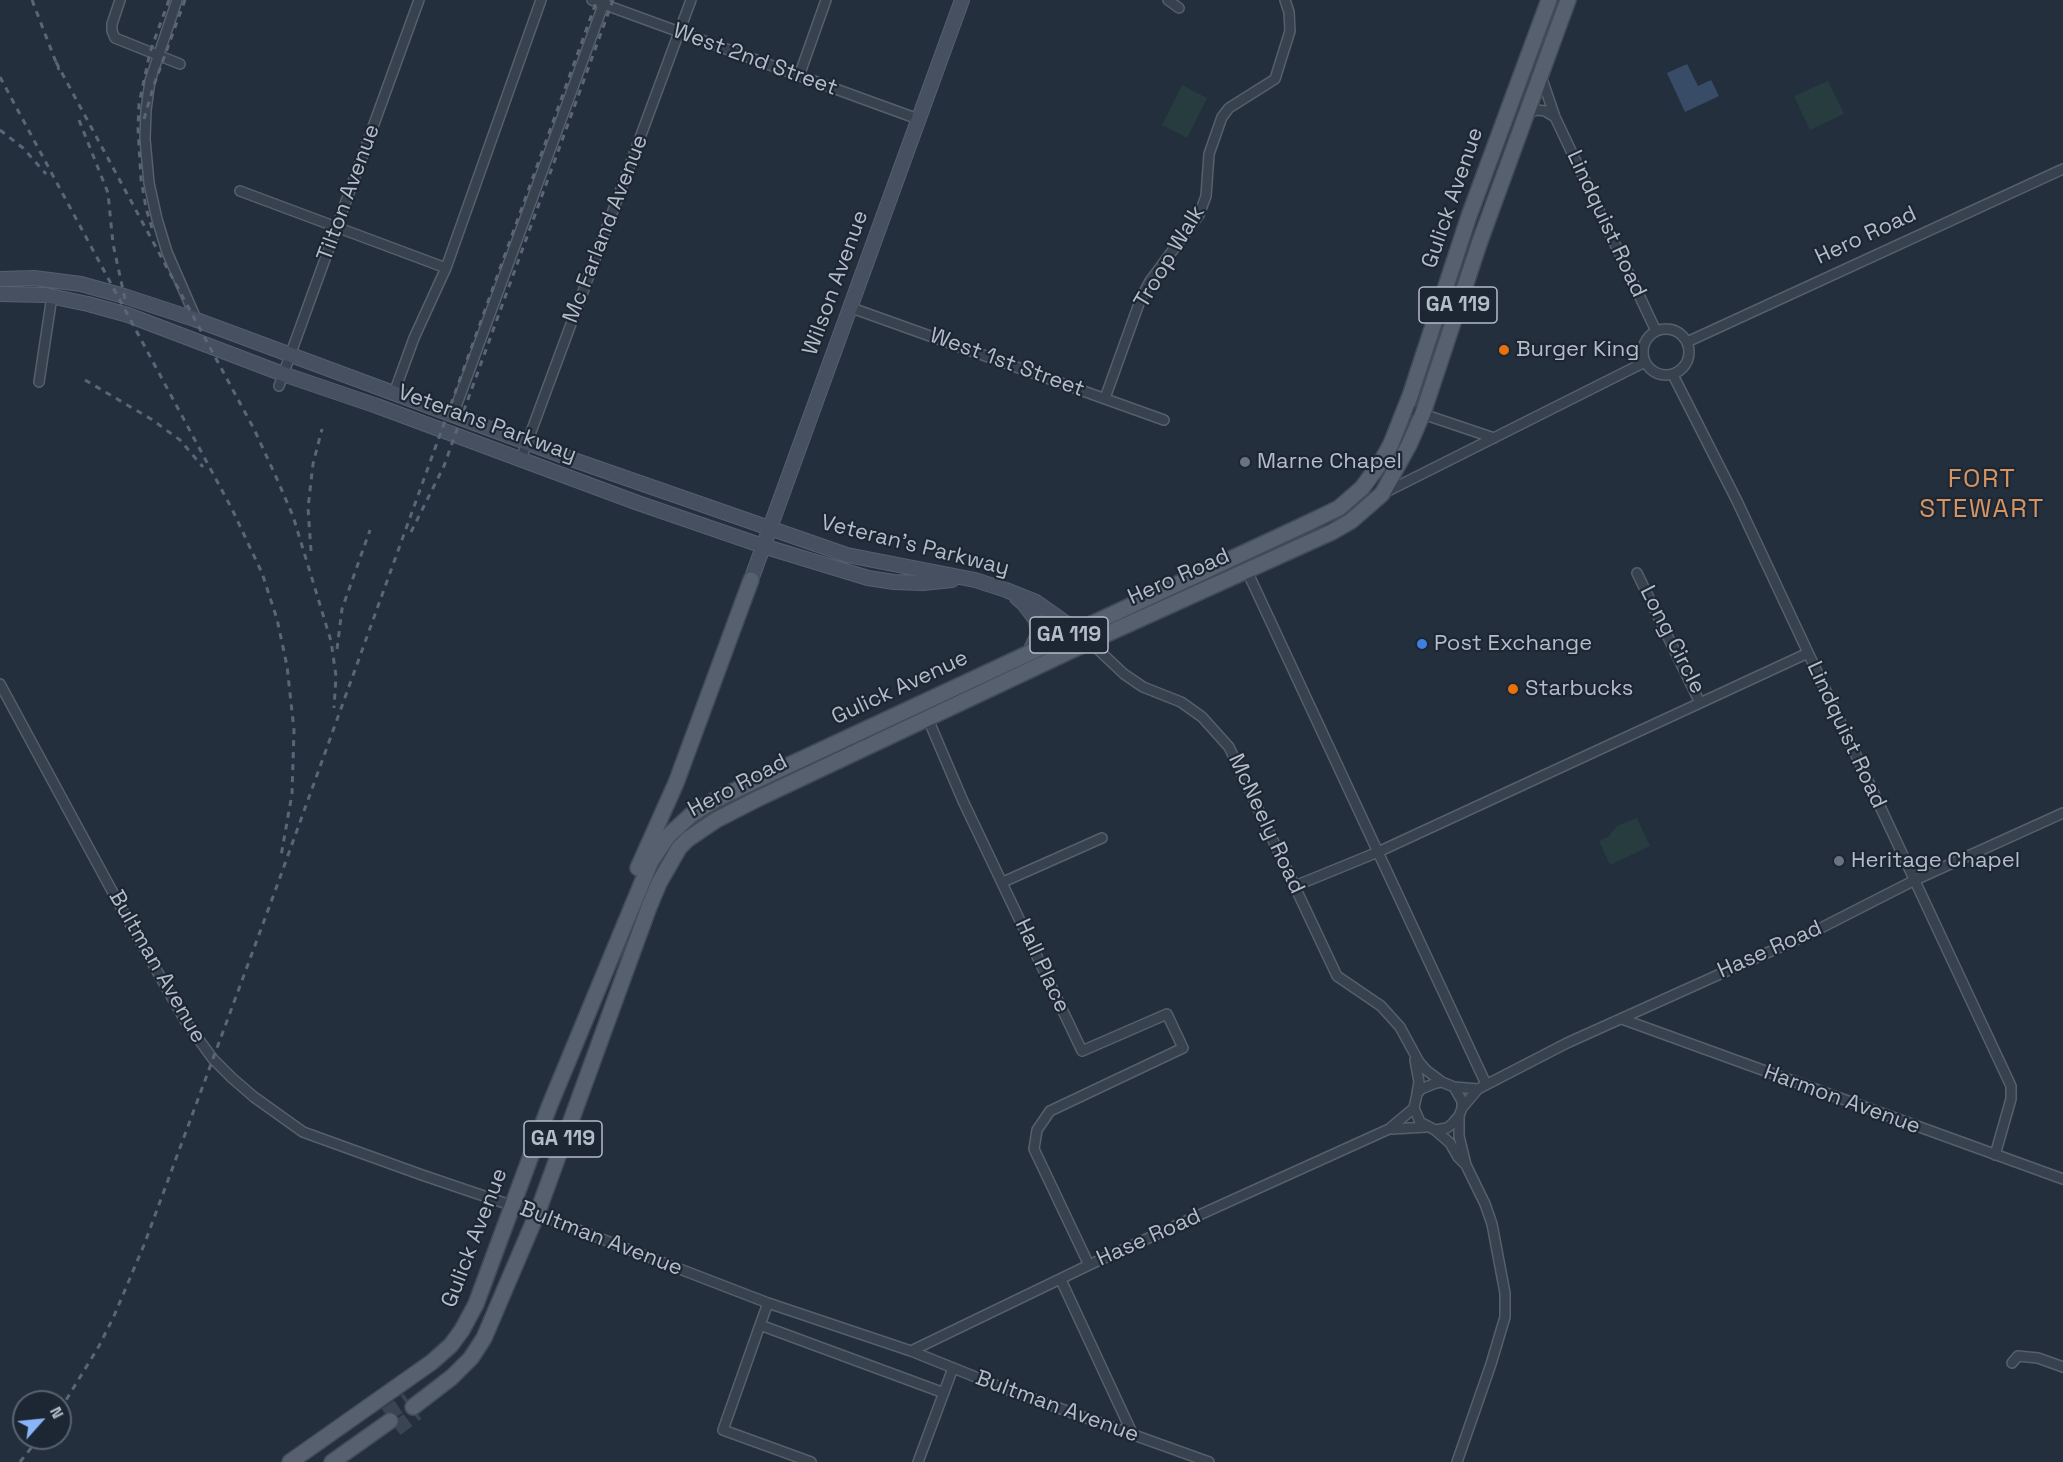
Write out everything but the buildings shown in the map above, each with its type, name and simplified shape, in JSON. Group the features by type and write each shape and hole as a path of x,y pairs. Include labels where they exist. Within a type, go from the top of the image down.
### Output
{"main road":[{"name":"Wilson Avenue","path":"751,580 962,0"},
{"name":"Gulick Avenue","path":"290,1462 432,1362 451,1345 462,1330 476,1304 549,1107 651,861 668,836 691,815 735,790 1339,508 1362,488 1391,444 1405,408 1469,216 1549,0"},
{"name":"Gulick Avenue","path":"1382,494 1423,413 1453,319 1568,0"},
{"name":"Veterans Parkway","path":"0,279 34,278 81,284 124,296 769,528"},
{"name":"Veterans Parkway","path":"0,294 52,296 128,315 281,380 521,459 763,546 868,578 923,583 963,579"},
{"name":"Hero Road","path":"537,1214 659,883 679,848 688,839 716,820 1089,642 1332,532 1351,521 1382,494"},
{"name":"Veteran's Parkway","path":"769,528 847,555 1006,590 1036,602 1077,631"},
{"path":"609,960 615,931 640,861 676,783 751,580"},
{"path":"1006,590 1024,604 1036,620 1038,634 1029,653"},
{"name":"GA 119","path":"415,1405 452,1377 471,1358 484,1338 537,1214"},
{"path":"332,1462 390,1422"}],"street":[{"path":"120,0 112,24 115,38 180,64"},
{"path":"177,0 150,81 145,139 149,183 156,219 167,252 197,321"},
{"name":"Tilton Avenue","path":"281,380 419,0"},
{"path":"394,393 414,338 446,268 541,0"},
{"name":"West 2nd Street","path":"592,0 604,2 679,33 918,119"},
{"name":"Mc Farland Avenue","path":"521,459 691,0"},
{"path":"799,76 826,0"},
{"path":"1168,0 1179,8"},
{"name":"Troop Walk","path":"1105,398 1141,298 1150,281 1199,215 1206,196 1209,154 1222,117 1229,108 1275,79 1290,31 1289,12 1285,0"},
{"path":"453,415 604,2"},
{"name":"Lindquist Road","path":"1541,76 1555,117 1656,331"},
{"path":"1527,113 1537,110 1545,111 1555,117"},
{"name":"Hero Road","path":"1687,342 2063,169"},
{"path":"240,191 446,268"},
{"path":"39,382 52,296"},
{"name":"West 1st Street","path":"849,307 1164,420"},
{"path":"1674,330 1687,342 1688,362 1682,370 1673,375 1656,373 1646,362 1643,350 1647,339 1656,331 1674,330"},
{"path":"1382,494 1646,362"},
{"name":"Lindquist Road","path":"1673,375 1737,501 2010,1086 2011,1099 1995,1155"},
{"path":"1405,408 1494,438"},
{"path":"1247,571 1378,852 1482,1086"},
{"name":"Long Circle","path":"1637,573 1700,702 1808,653"},
{"name":"McNeely Road","path":"1077,631 1124,674 1143,687 1181,702 1216,730 1236,760 1337,976 1381,1006 1400,1028 1414,1054"},
{"name":"Bultman Avenue","path":"0,684 172,999 213,1059 254,1097 303,1132 422,1176 537,1214 768,1303 911,1351 1209,1462"},
{"path":"1295,886 1378,852 1700,702"},
{"name":"Hall Place","path":"928,719 963,801 1082,1051 1167,1014 1183,1048 1050,1111 1037,1130 1034,1149 1089,1265"},
{"name":"Hase Road","path":"1482,1086 1567,1043 1809,934 1913,881 2063,813"},
{"path":"1003,882 1102,838"},
{"name":"Harmon Avenue","path":"1622,1019 2063,1179"},
{"path":"1414,1054 1426,1070 1442,1082 1454,1087 1482,1086"},
{"path":"1414,1054 1419,1082 1414,1108 1416,1117 1450,1143 1466,1165"},
{"path":"1417,1094 1428,1086 1442,1082"},
{"path":"1389,1129 1447,1128 1482,1086"},
{"path":"1454,1087 1462,1101 1459,1136 1466,1165 1492,1224 1506,1293 1505,1317 1456,1462"},
{"path":"1389,1129 1414,1108"},
{"name":"Hase Road","path":"911,1351 1089,1265 1389,1129"},
{"path":"1061,1280 1133,1435"},
{"path":"768,1303 723,1430 811,1462"},
{"path":"760,1325 944,1394"},
{"path":"2012,1363 2018,1356 2038,1358 2063,1367"},
{"path":"918,1462 953,1368"}],"green space":[{"path":"1828,81 1844,114 1810,130 1794,96"},
{"path":"1182,85 1207,98 1187,138 1162,125"},
{"path":"1637,818 1650,846 1610,865 1599,841 1608,837 1617,826"}],"water":[{"path":"1687,64 1698,86 1711,80 1719,96 1685,112 1667,73"}],"tunnel":[{"path":"386,1415 408,1400"},
{"path":"396,1429 417,1413"}],"railway":[{"path":"32,0 59,70"},
{"path":"152,228 141,179 139,104 150,52 169,0"},
{"path":"144,119 185,0"},
{"path":"72,1390 114,1316 144,1245 274,894 597,0"},
{"path":"411,532 444,466 613,0"},
{"path":"56,62 254,429 293,516 331,641 336,676 334,708"},
{"path":"0,77 232,509 262,573 277,619 287,666 294,730 292,794 281,856"},
{"path":"79,120 108,193 113,244 125,299"},
{"path":"0,130 23,148 46,174"},
{"path":"85,380 151,419 180,440 203,467"},
{"path":"311,551 308,508 313,464 322,429"},
{"path":"337,649 342,609 370,530"},
{"path":"20,1462 30,1450"}],"place":[{"name":"Burger King","path":"1504,350"},
{"name":"Marne Chapel","path":"1245,462"},
{"name":"Post Exchange","path":"1422,644"},
{"name":"Starbucks","path":"1513,689"},
{"name":"Heritage Chapel","path":"1839,861"}],"district":[{"name":"FORT STEWART","path":"1982,495"}]}
